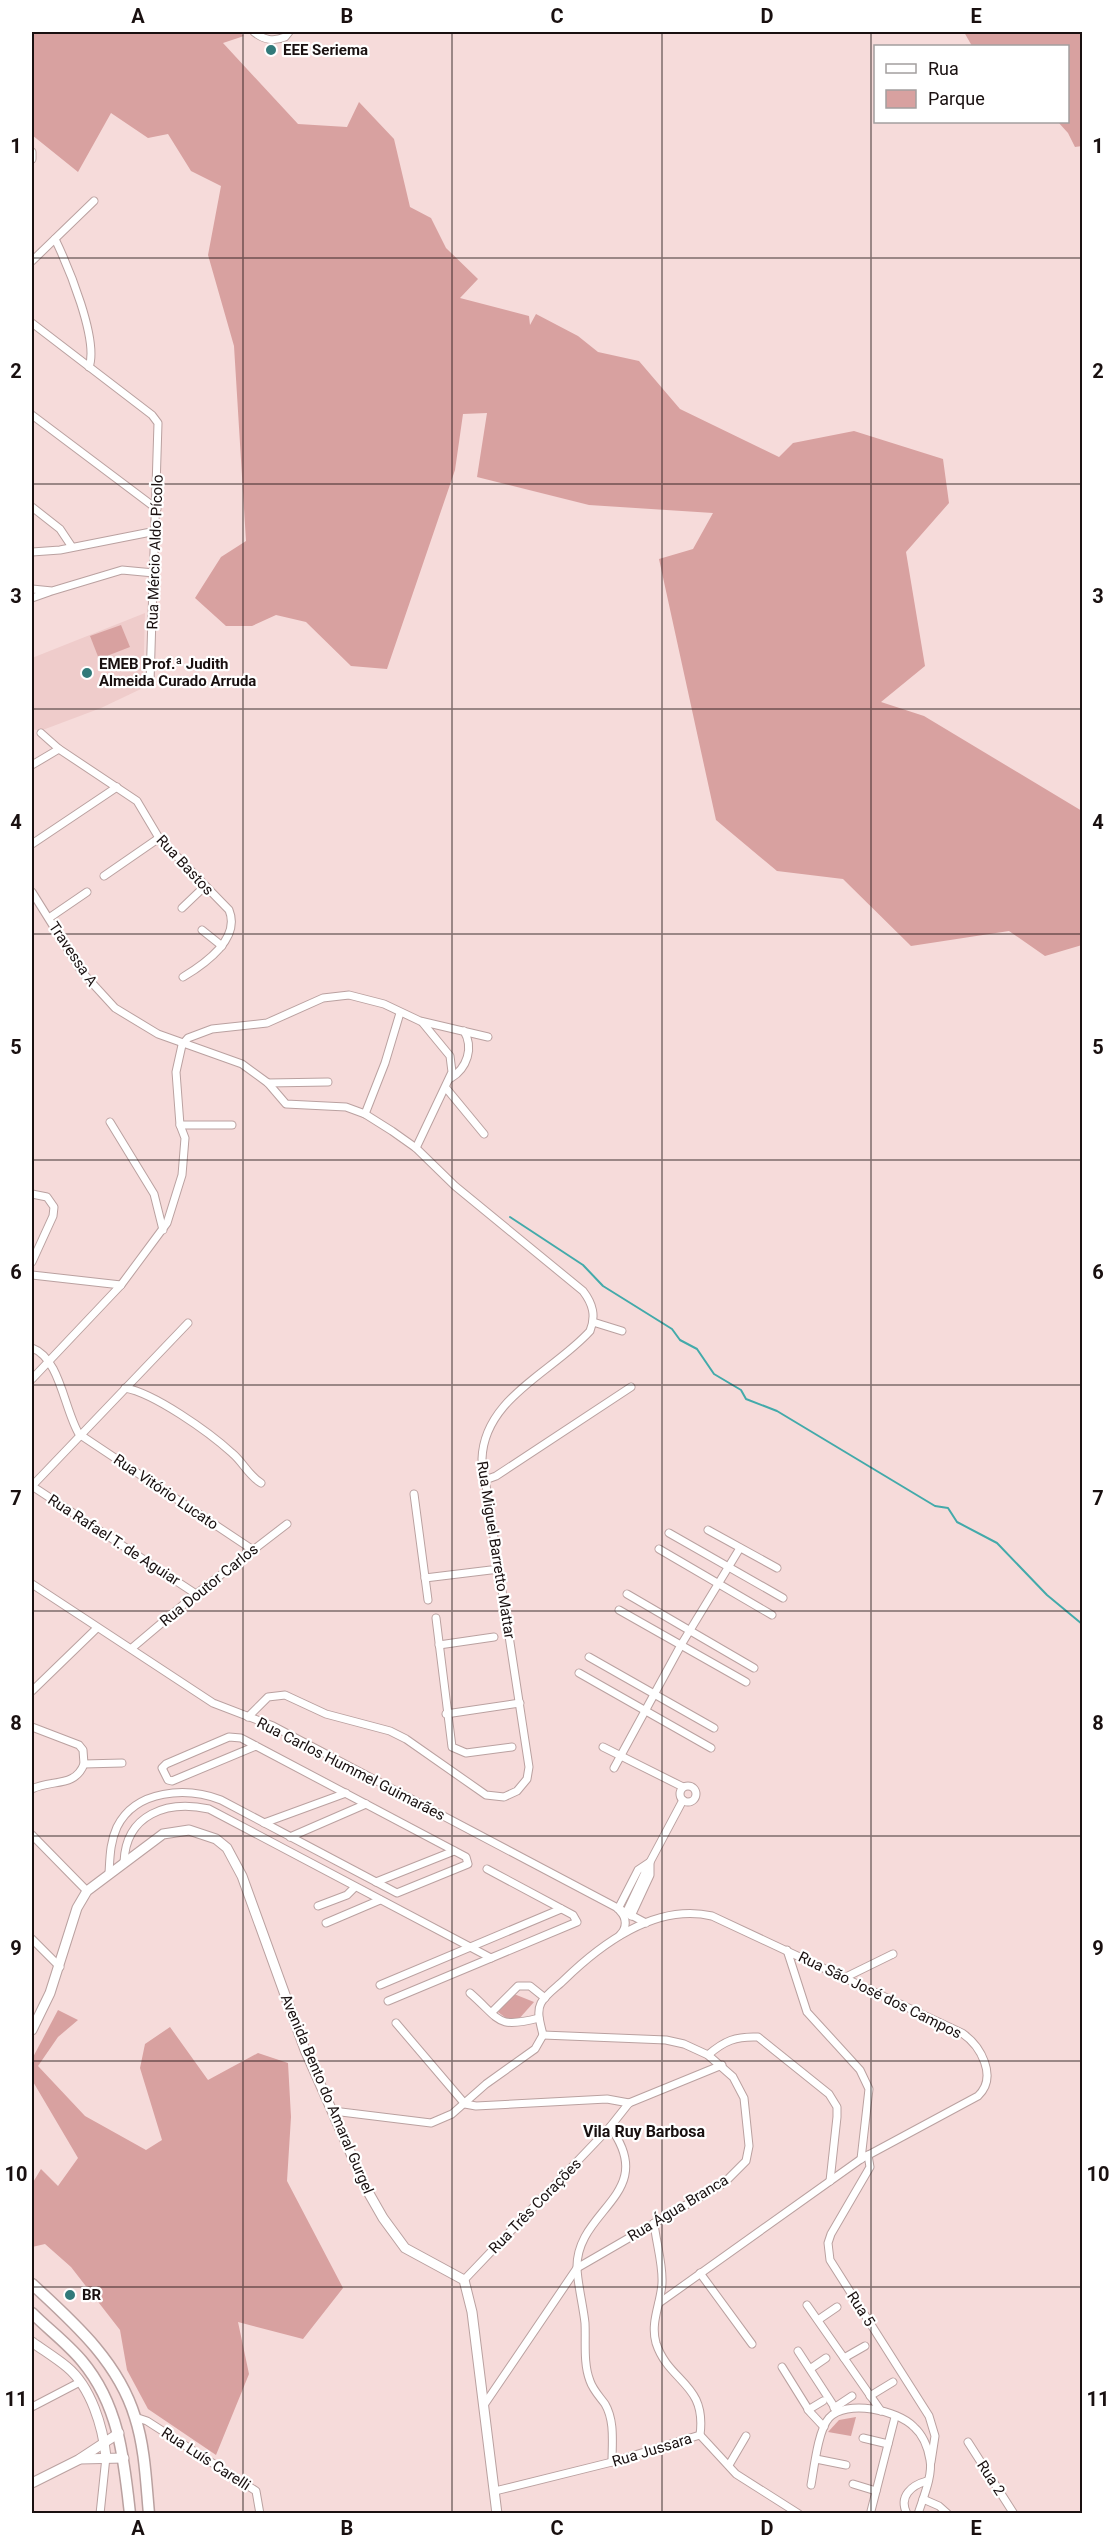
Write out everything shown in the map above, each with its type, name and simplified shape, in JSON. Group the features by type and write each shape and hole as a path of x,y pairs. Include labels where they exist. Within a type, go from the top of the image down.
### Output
{"main road":[{"path":"32,2284 93,2344 118,2380 135,2417 151,2513"},
{"path":"32,2313 78,2357 99,2386 119,2433 130,2514"},
{"path":"78,2357 93,2344"}],"street":[{"path":"254,32 264,39 273,40 285,37 288,32"},
{"path":"32,152 32,159"},
{"path":"32,261 94,201"},
{"path":"32,323 89,367 93,357 86,326 55,239"},
{"name":"Rua Mércio Aldo Pícolo","path":"89,367 152,415 158,423 150,682"},
{"path":"32,415 157,509"},
{"path":"32,507 60,529 72,547"},
{"path":"32,552 48,552 156,531"},
{"path":"32,598 122,570 154,573"},
{"path":"32,589 52,591"},
{"name":"Rua Bastos","path":"41,734 59,749 136,801 159,838 204,887 229,910 231,915 222,946"},
{"path":"32,765 59,749"},
{"path":"32,844 117,787"},
{"path":"104,876 159,838"},
{"path":"182,908 204,887"},
{"name":"Travessa A","path":"32,892 82,972 108,1002 143,1027 182,1045 228,1058 268,1083 286,1104 337,1104 365,1114 416,1148 442,1174 583,1292 592,1305 593,1322"},
{"path":"49,918 87,892"},
{"path":"183,977 206,964 222,946 202,930"},
{"path":"32,1379 121,1285 163,1230 173,1208 182,1175 185,1138 180,1125 176,1077 182,1045 196,1034 267,1023 309,1003 333,996 365,998 420,1021 488,1037"},
{"path":"365,1114 385,1063 400,1013"},
{"path":"416,1148 451,1078 450,1056 420,1021"},
{"path":"451,1078 457,1074 468,1056 470,1046 464,1031"},
{"path":"268,1083 328,1082"},
{"path":"446,1088 484,1134"},
{"path":"110,1122 154,1194 163,1230"},
{"path":"180,1125 232,1125"},
{"path":"32,1194 47,1197 53,1203 53,1216 32,1262"},
{"path":"32,1275 121,1285"},
{"path":"593,1322 622,1331"},
{"name":"Rua Miguel Barretto Mattar","path":"248,1717 268,1696 285,1695 326,1714 390,1731 406,1739 486,1796 495,1797 518,1791 527,1779 529,1767 482,1447 492,1420 510,1400 580,1342 593,1322"},
{"path":"32,1486 79,1434 188,1323"},
{"path":"32,1348 50,1359 72,1423 79,1434"},
{"path":"485,1479 496,1476 631,1387"},
{"path":"125,1388 149,1395 220,1444 235,1456 251,1477 261,1483"},
{"name":"Rua Vitório Lucato","path":"79,1434 253,1550"},
{"name":"Rua Rafael T. de Aguiar","path":"32,1486 196,1594"},
{"path":"414,1494 428,1600"},
{"name":"Rua Doutor Carlos","path":"132,1648 196,1594 287,1524"},
{"path":"708,1530 777,1568"},
{"path":"669,1533 783,1598"},
{"path":"614,1768 643,1711 740,1548"},
{"path":"659,1549 772,1615"},
{"path":"425,1578 499,1569"},
{"name":"Rua Carlos Hummel Guimarães","path":"33,1588 132,1648 213,1703 320,1750 646,1923"},
{"path":"627,1594 754,1668"},
{"path":"619,1610 746,1682"},
{"path":"436,1618 446,1714 450,1742 455,1751 466,1753 512,1747"},
{"path":"32,1691 98,1628"},
{"path":"439,1645 494,1638"},
{"path":"589,1657 714,1728"},
{"path":"579,1673 711,1748"},
{"path":"446,1714 520,1703"},
{"path":"32,1727 79,1744 83,1750 84,1764 80,1774 69,1781 32,1789"},
{"path":"109,1873 112,1839 118,1825 142,1802 174,1792 205,1794 400,1893 467,1865 468,1860 454,1851 256,1746 232,1737 166,1764 162,1768 167,1778 172,1781 256,1746"},
{"path":"603,1747 683,1787 692,1787 696,1793 690,1801 683,1800"},
{"path":"84,1764 122,1763"},
{"path":"683,1787 680,1794 683,1800"},
{"path":"264,1823 346,1793"},
{"path":"628,1914 650,1875 650,1862 683,1800"},
{"path":"290,1837 366,1804"},
{"path":"124,1862 129,1835 146,1817 169,1808 194,1806 209,1809 491,1958"},
{"name":"Avenida Bento do Amaral Gurgel","path":"32,2030 60,1967 77,1908 87,1891 163,1834 189,1830 203,1833 227,1848 242,1876 305,2049 367,2190 383,2218 405,2248 464,2280"},
{"path":"32,1835 87,1891"},
{"path":"376,1882 454,1851"},
{"path":"617,1937 622,1933 626,1920 618,1909 638,1870 650,1862"},
{"path":"388,2001 576,1924 575,1917 487,1869"},
{"path":"318,1906 347,1895 355,1887"},
{"path":"326,1923 380,1900"},
{"path":"380,1984 561,1909"},
{"name":"Rua São José dos Campos","path":"539,2018 541,2004 545,1998 594,1951 646,1923 669,1916 699,1913 809,1960 962,2033 978,2046 984,2061 986,2085 978,2096 861,2159 659,2303"},
{"path":"32,1939 60,1967"},
{"path":"787,1950 807,2012 860,2070 869,2089 861,2159"},
{"path":"844,1978 893,1954"},
{"path":"792,1971 809,1960"},
{"path":"492,2012 518,1986 530,1986 545,1998"},
{"path":"333,2111 427,2123 442,2119 465,2104 486,2084 535,2049 543,2035 539,2018 508,2024 470,1993"},
{"path":"396,2022 465,2104 476,2106 607,2099 629,2103 722,2066"},
{"name":"Rua Água Branca","path":"484,2405 577,2268 724,2183 746,2161 750,2146 744,2098 733,2077 708,2055 684,2044 666,2040 543,2035"},
{"path":"708,2055 726,2040 758,2037 829,2094 837,2107 830,2181"},
{"name":"Rua Três Corações","path":"464,2280 610,2127 629,2103"},
{"path":"610,2127 627,2157 625,2175 580,2248 577,2268 585,2323 587,2369 590,2382 606,2406 611,2421 612,2462"},
{"name":"Rua 5","path":"868,2155 870,2167 831,2234 828,2252 834,2268 929,2416 935,2436 931,2463 918,2514"},
{"name":"Rua Jussara","path":"495,2491 612,2462 700,2435 701,2410 698,2401 664,2357 656,2341 655,2316 663,2282 654,2223"},
{"path":"700,2273 752,2344"},
{"path":"464,2280 472,2312 497,2514"},
{"path":"663,2282 676,2287 686,2284"},
{"path":"807,2305 881,2411"},
{"path":"818,2320 837,2307"},
{"path":"32,2342 69,2368 90,2400 105,2443 106,2457 100,2514"},
{"path":"844,2358 865,2346"},
{"path":"798,2351 835,2409"},
{"path":"810,2369 826,2358"},
{"path":"782,2367 808,2410 824,2427"},
{"path":"32,2407 80,2382"},
{"path":"870,2396 893,2382"},
{"path":"811,2485 824,2427 835,2409 852,2396"},
{"path":"808,2410 823,2401"},
{"path":"835,2409 881,2411 904,2419 919,2432 931,2463"},
{"name":"Rua Luís Carelli","path":"135,2417 147,2421 256,2491 261,2514"},
{"path":"870,2511 895,2417"},
{"path":"32,2483 78,2460 119,2433"},
{"path":"700,2435 746,2482 799,2514"},
{"path":"729,2465 746,2436"},
{"path":"863,2438 888,2444"},
{"name":"Rua 2","path":"968,2442 1014,2514"},
{"path":"78,2460 124,2458"},
{"path":"816,2459 846,2465"},
{"path":"907,2514 903,2503 906,2495 916,2484 927,2481"},
{"path":"853,2484 876,2491"},
{"path":"923,2499 939,2505 948,2514"}],"shaded area":[{"name":"EMEB Prof.ª Judith Almeida Curado Arruda","path":"145,613 143,688 101,708 40,731 32,729 32,658"}],"green space":[{"path":"32,32 239,32 244,36 223,43 298,124 347,127 359,102 394,139 410,207 431,218 446,248 478,279 460,298 529,316 530,325 536,314 578,336 598,352 639,361 680,409 779,457 793,443 854,431 943,459 949,503 906,552 925,666 881,702 924,716 1082,811 1082,945 1045,956 1009,931 911,946 843,879 777,871 716,820 659,559 693,549 713,513 589,505 477,477 487,413 463,414 455,470 387,669 351,666 306,622 276,615 252,626 226,626 195,598 221,557 246,541 234,346 208,255 221,186 191,171 168,134 148,138 111,113 78,172 32,135"},
{"path":"964,32 1082,32 1082,146 1075,147 1068,133 1059,123 1069,123 1069,45 971,45"},
{"path":"121,625 130,647 99,659 90,636"},
{"path":"514,1994 534,2002 518,2020 510,2021 498,2012"},
{"path":"58,2010 78,2020 58,2037 38,2066 85,2116 146,2150 162,2140 140,2068 145,2044 170,2027 208,2080 258,2053 288,2063 291,2117 287,2181 343,2288 303,2339 238,2322 249,2374 216,2455 148,2409 127,2370 120,2330 71,2267 45,2244 32,2247 32,2184 41,2169 58,2186 78,2158 32,2080 32,2059"},
{"path":"856,2417 851,2436 828,2432 839,2420"}],"waterway":[{"path":"510,1217 583,1265 603,1286 672,1329 680,1340 697,1349 714,1374 741,1390 746,1399 777,1411 935,1506 948,1508 957,1522 997,1543 1047,1595 1082,1624"}],"place":[{"name":"EEE Seriema","path":"271,50"},
{"name":"EMEB Prof.ª Judith Almeida Curado Arruda","path":"87,673"},
{"name":"BR","path":"70,2295"}],"district":[{"name":"Vila Ruy Barbosa","path":"644,2131"}]}
